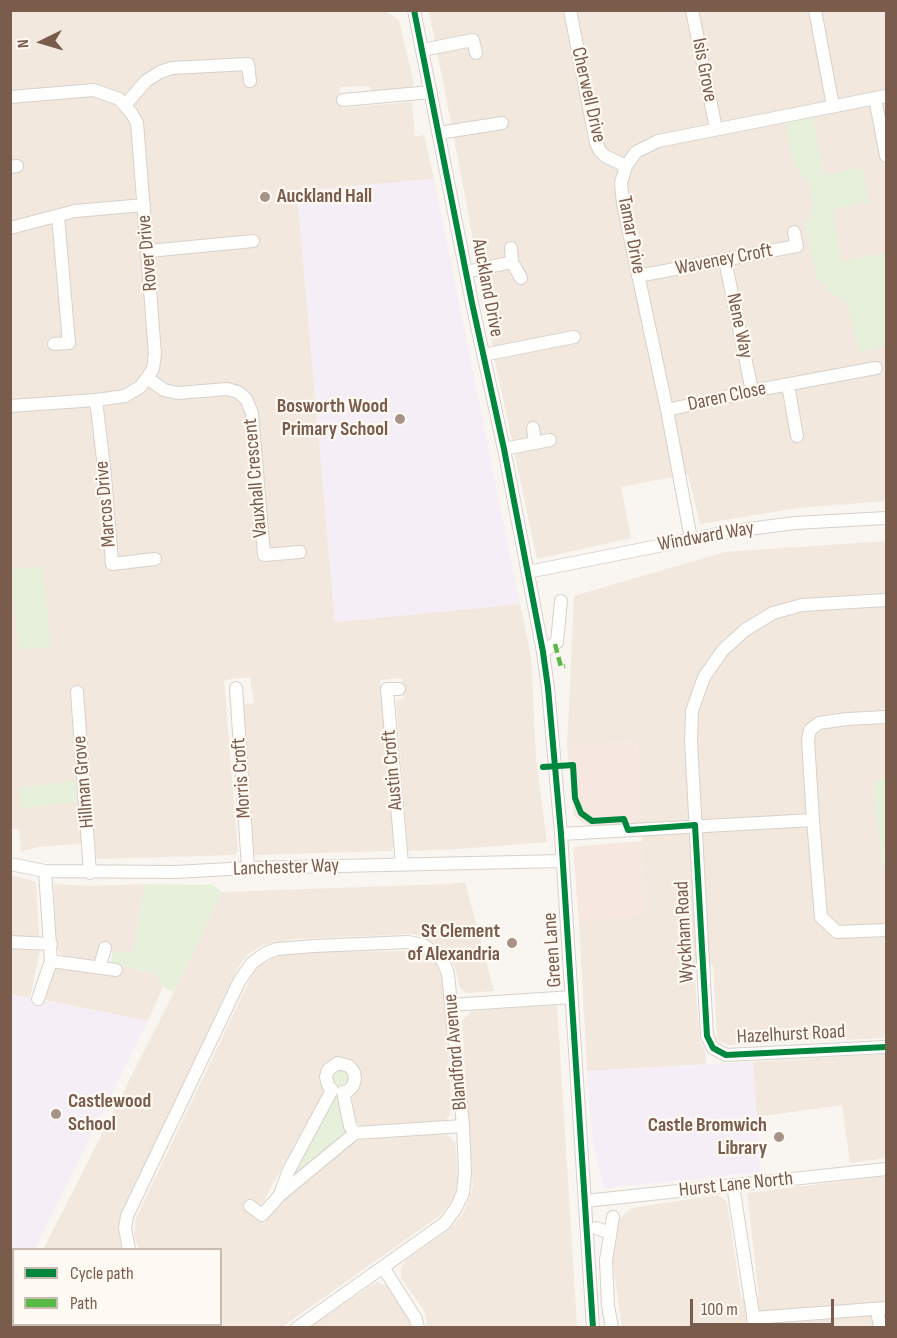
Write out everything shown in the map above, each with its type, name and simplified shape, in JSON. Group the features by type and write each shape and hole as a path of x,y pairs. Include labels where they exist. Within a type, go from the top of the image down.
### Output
{"street":[{"name":"Auckland Drive","path":"414,10 528,572"},
{"name":"Cherwell Drive","path":"570,10 596,143 605,156 626,166"},
{"name":"Isis Grove","path":"692,10 716,129"},
{"path":"815,10 833,106"},
{"path":"422,50 473,40 476,53"},
{"path":"10,97 94,90 120,99 126,104 146,81 172,68 248,64 250,81"},
{"path":"343,100 431,92"},
{"path":"626,166 636,152 652,144 716,129 881,97 886,156"},
{"name":"Rover Drive","path":"126,104 137,123 148,251 155,354 153,369 147,378"},
{"path":"439,133 502,123"},
{"name":"Tamar Drive","path":"626,166 621,183 623,204 667,410 691,539"},
{"path":"10,228 75,211 144,205"},
{"path":"54,344 69,343 58,216"},
{"name":"Waveney Croft","path":"638,276 797,246 794,232"},
{"path":"148,251 253,241"},
{"name":"Auckland Drive","path":"511,249 512,262 521,278"},
{"name":"Nene Way","path":"725,260 752,391"},
{"name":"Auckland Drive","path":"466,272 512,262"},
{"name":"Auckland Drive","path":"483,355 574,337"},
{"name":"Daren Close","path":"667,410 752,391 876,368"},
{"path":"10,406 125,396 140,387 147,378"},
{"name":"Vauxhall Crescent","path":"147,378 164,390 177,393 227,389 238,392 246,399 252,413 264,555 300,552"},
{"name":"Daren Close","path":"788,385 797,436"},
{"name":"Marcos Drive","path":"96,400 112,564 155,559"},
{"path":"533,428 535,442"},
{"path":"504,449 550,440"},
{"name":"Windward Way","path":"528,572 733,531 795,523 886,518"},
{"name":"Green Lane","path":"528,572 543,652 561,834 593,1328"},
{"name":"Wyckham Road","path":"707,1036 691,741 692,711 704,677 733,639 757,621 790,608 816,604 886,600"},
{"path":"543,652 557,642 561,601"},
{"name":"Morris Croft","path":"236,688 248,868"},
{"name":"Austin Croft","path":"399,689 387,689 402,864"},
{"name":"Hillman Grove","path":"77,692 90,873"},
{"path":"886,717 819,723 810,730 808,740 821,917 837,932 886,930"},
{"path":"561,834 813,820"},
{"name":"Lanchester Way","path":"10,864 45,871 90,873 563,861"},
{"path":"38,999 51,961 45,871"},
{"path":"10,942 51,944"},
{"name":"Blandford Avenue","path":"129,1248 125,1227 127,1216 240,980 252,963 266,953 277,949 408,942 423,945 443,961 448,974 465,1184 456,1208 445,1223 297,1328"},
{"path":"100,966 105,948"},
{"path":"51,961 116,970"},
{"path":"451,1005 572,997"},
{"name":"Hazelhurst Road","path":"707,1036 713,1048 726,1055 886,1047"},
{"path":"280,1195 288,1172 338,1091 350,1126 355,1132"},
{"path":"250,1206 262,1215 280,1195 355,1132 462,1126"},
{"name":"Hurst Lane North","path":"585,1201 886,1169"},
{"path":"734,1185 754,1323 882,1309 880,1328"},
{"path":"612,1328 608,1305 606,1260 614,1217"},
{"path":"596,1228 610,1233"},
{"path":"383,1267 416,1319 418,1328"}],"shaded area":[{"path":"11,11 385,11 399,20 414,84 411,88 371,91 369,86 340,87 341,108 412,102 415,137 424,135 434,179 297,191 335,622 520,604 531,657 536,759 547,842 408,851 396,700 404,699 402,678 380,680 394,844 391,851 255,855 240,705 254,703 250,677 224,680 238,850 235,855 97,859 94,843 37,847 21,852 19,829 11,829"},
{"path":"429,11 886,11 886,501 798,508 700,524 688,474 621,487 631,538 537,559 495,361"},
{"name":"Bosworth Wood Primary School","path":"434,179 520,604 335,622 297,191"},
{"path":"886,541 886,1038 728,1045 719,1041 717,1036 713,965 694,966 700,1043 705,1050 706,1064 587,1071 579,921 646,914 636,740 567,747 574,596 725,552"},
{"path":"636,740 641,823 588,826 574,816 567,747"},
{"path":"642,841 646,914 579,921 573,847"},
{"path":"10,875 36,882 40,950 30,998 11,994"},
{"path":"465,882 494,991 467,993 462,990 456,970 448,955 434,942 413,934 293,939 263,945 248,954 238,967 119,1221 120,1245 122,1248 44,1248 222,892"},
{"path":"54,884 91,886 145,884 133,954 102,950 99,959 92,962 61,954 56,947"},
{"path":"416,951 424,954 437,965 443,981 452,1109 446,1121 360,1126 354,1119 352,1101 359,1078 340,1059 327,1062 321,1073 323,1093 263,1202 260,1205 251,1199 244,1207 264,1223 282,1200 353,1143 360,1140 445,1133 455,1142 458,1177 455,1195 442,1214 282,1327 205,1327 204,1326 222,1326 222,1248 139,1248 134,1236 136,1218 256,967 275,957 299,952"},
{"path":"122,966 156,974 163,987 148,1021 45,1000 53,970 58,967 118,976"},
{"name":"Castlewood School","path":"11,994 148,1021 35,1248 12,1248 11,1303"},
{"path":"557,1005 577,1327 427,1327 425,1312 401,1278 401,1267 407,1259 453,1226 464,1212 473,1187 462,1021 471,1011"},
{"path":"886,1054 886,1158 850,1163 842,1105 756,1117 753,1062"},
{"path":"753,1062 761,1172 604,1188 593,1145 587,1071"},
{"path":"886,1176 886,1327 622,1327 612,1257 619,1219 632,1208 718,1195 727,1202 741,1298 759,1297 747,1193"},
{"path":"376,1282 388,1286 399,1302 410,1327 308,1328"},
{"path":"12,1314 12,1326 185,1327 11,1328"}],"green space":[{"path":"812,115 824,175 863,168 869,202 833,209 841,262 886,253 886,346 859,352 848,303 827,290 826,286 817,279 805,222 812,214 810,185 794,164 785,122"},
{"path":"42,566 51,647 19,650 14,603 11,603 11,570"},
{"path":"886,777 886,865 882,865 873,786"},
{"path":"78,781 80,802 21,808 19,787"},
{"path":"145,884 212,885 222,892 174,992 163,987 156,974 112,963 111,960 113,951 133,954"},
{"path":"338,1067 350,1073 350,1082 343,1088 334,1086 331,1073"},
{"path":"337,1097 345,1120 346,1132 289,1185 287,1179 332,1098"}],"marked path":[{"path":"555,644 561,667 565,666"}],"cycle path":[{"path":"414,10 472,303 504,449 548,688 561,834 593,1328"},
{"path":"543,767 573,765 575,798 581,813 592,821 624,819 628,830 695,825 707,1036 713,1048 726,1055 886,1047"}],"place":[{"name":"Auckland Hall","path":"265,197"},
{"name":"Bosworth Wood Primary School","path":"400,419"},
{"name":"St Clement of Alexandria","path":"512,943"},
{"name":"Castlewood School","path":"56,1114"},
{"name":"Castle Bromwich Library","path":"779,1137"}]}
